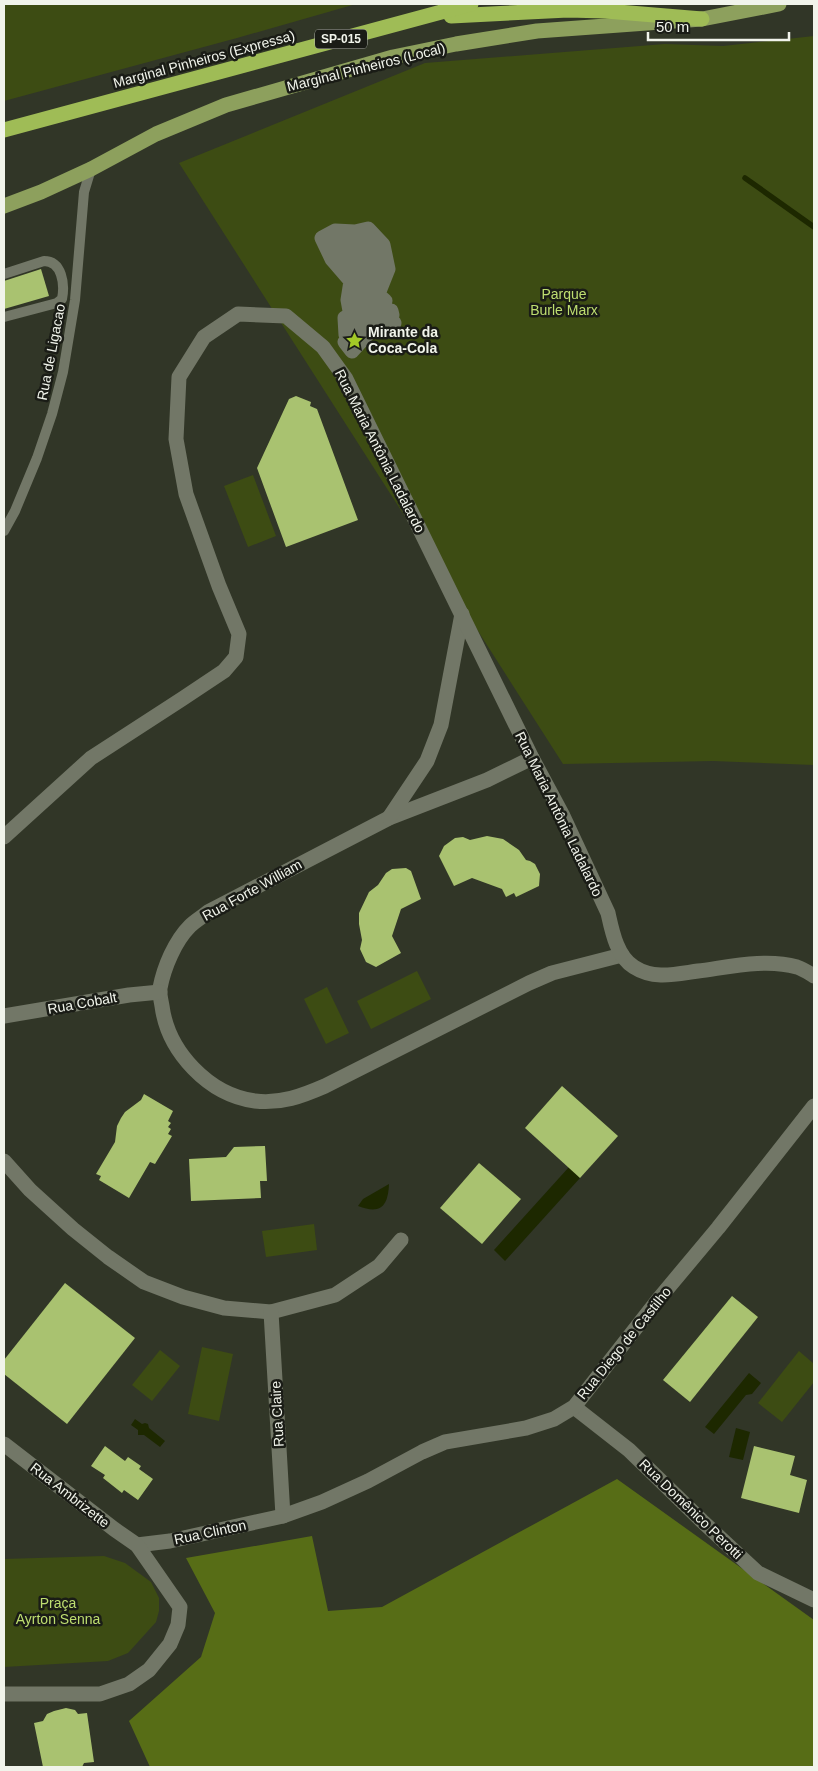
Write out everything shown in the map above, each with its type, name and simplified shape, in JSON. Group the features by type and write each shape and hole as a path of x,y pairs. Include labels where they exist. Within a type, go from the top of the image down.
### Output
{"highway":[{"name":"Marginal Pinheiros (Expressa)","path":"4,130 471,4"},
{"path":"422,17 568,10 606,11 702,19"}],"main road":[{"name":"Marginal Pinheiros (Local)","path":"4,206 41,192 91,169 156,134 226,104 393,58 456,44 537,31 702,19 779,4"}],"street":[{"path":"376,269 369,238 342,238 332,245 344,256 352,271 354,293 365,293 372,290 379,268 373,256 363,244 350,242 346,248 353,255 355,276 361,286 367,283 375,273 376,269 383,245 368,229 355,232 335,231 322,238 332,259 351,280 348,300 350,311 358,300 377,294 385,301 345,318 346,335 365,319 391,311 392,316 372,318 345,342 352,351 373,328 394,323"},
{"name":"Rua Maria Antônia Ladalardo","path":"4,837 92,758 210,680 224,670 236,657 239,634 219,586 186,494 176,439 179,377 204,337 238,314 286,316 323,347 346,379 532,758 562,814 608,913 611,928 622,955"},
{"path":"389,818 427,761 441,725 462,614"},
{"name":"Rua Forte William","path":"532,758 487,780 389,818 208,912 189,927 177,943 165,970 160,992 163,1014 172,1037 183,1057 193,1069 210,1082 234,1096 255,1100 277,1101 294,1098 325,1086 552,973 622,955"},
{"path":"622,955 633,967 650,974 671,975 775,963 798,968 814,976"},
{"name":"Rua Cobalt","path":"4,1016 129,995 160,992"},
{"name":"Rua Diego de Castilho","path":"283,1516 322,1502 368,1481 445,1442 526,1428 554,1419 574,1407 814,1106"},
{"path":"4,1162 30,1190 73,1229 108,1257 144,1282 183,1297 224,1308 271,1312 335,1295 379,1266 401,1240"},
{"name":"Rua Claire","path":"271,1312 283,1516"},
{"name":"Rua Domênico Perotti","path":"574,1407 629,1450 758,1573 814,1600"},
{"name":"Rua Ambrizette","path":"4,1444 137,1545"},
{"name":"Rua Clinton","path":"137,1545 170,1541 283,1516"},
{"path":"4,1694 100,1694 129,1684 149,1670 170,1644 178,1625 180,1607 137,1545"}],"lane":[{"name":"Rua de Ligacao","path":"4,532 37,458 63,372 75,300 84,192 91,169"},
{"path":"4,274 44,261 51,261 56,264 64,290 62,299 57,303 4,317"}],"green space":[{"path":"4,4 356,4 4,101"},
{"name":"Parque Burle Marx","path":"814,36 814,765 713,761 563,764 179,163 425,63 665,44 723,46"},
{"path":"253,475 276,536 248,547 224,486"},
{"path":"417,971 431,999 371,1029 357,1001"},
{"path":"327,987 349,1033 326,1044 304,999"},
{"path":"314,1224 317,1250 266,1257 262,1231"},
{"path":"202,1347 233,1354 219,1421 188,1414"},
{"path":"160,1350 180,1366 152,1401 132,1385"},
{"path":"799,1351 814,1364 814,1382 782,1422 758,1403"},
{"path":"617,1479 814,1620 814,1767 150,1767 129,1721 201,1657 215,1613 186,1558 312,1536 328,1611 382,1607"},
{"name":"Praça Ayrton Senna","path":"104,1556 125,1563 151,1582 159,1598 159,1611 156,1622 128,1653 108,1661 4,1667 4,1559"}],"shaded area":[{"path":"569,1167 580,1178 505,1261 494,1250"},
{"path":"389,1184 387,1198 382,1207 366,1209 358,1206 363,1199"},
{"path":"749,1373 761,1383 752,1394 746,1395 714,1434 705,1427"},
{"path":"135,1419 142,1424 148,1424 149,1428 165,1441 160,1447 144,1435 138,1435 138,1430 131,1425"},
{"path":"736,1428 750,1432 743,1460 729,1457"}],"building":[{"path":"41,269 49,296 4,309 4,281"},
{"path":"296,396 311,402 310,406 317,409 358,520 286,547 257,468 289,399"},
{"path":"487,836 503,839 519,850 526,860 535,864 540,874 539,886 516,897 514,893 506,897 502,889 472,878 454,886 439,856 444,846 455,838 463,837 470,840"},
{"path":"406,868 411,871 421,899 401,909 392,936 401,953 376,967 366,962 360,949 362,940 359,913 369,892 378,885 386,873 392,869"},
{"path":"562,1086 618,1136 580,1178 525,1128"},
{"path":"144,1094 173,1111 168,1121 171,1123 168,1127 171,1129 168,1134 172,1136 155,1164 150,1162 129,1198 99,1180 101,1176 96,1174 115,1142 117,1126 121,1118 125,1112 141,1100"},
{"path":"265,1146 267,1181 260,1181 261,1198 191,1201 189,1159 226,1157 234,1147"},
{"path":"479,1163 521,1199 482,1244 440,1208"},
{"path":"65,1283 135,1338 67,1424 4,1374 4,1360"},
{"path":"732,1296 758,1317 690,1402 663,1380"},
{"path":"105,1446 125,1461 128,1457 141,1466 139,1469 153,1479 138,1500 124,1490 122,1493 103,1478 105,1475 91,1466"},
{"path":"754,1446 795,1456 790,1475 807,1480 799,1513 741,1498"},
{"path":"66,1708 75,1710 78,1714 87,1713 94,1762 84,1763 82,1767 43,1767 34,1723 43,1721 47,1714"}],"waterway":[{"path":"745,178 814,227"}],"place":[{"name":"Mirante da Coca-Cola","path":"354,340"}]}
